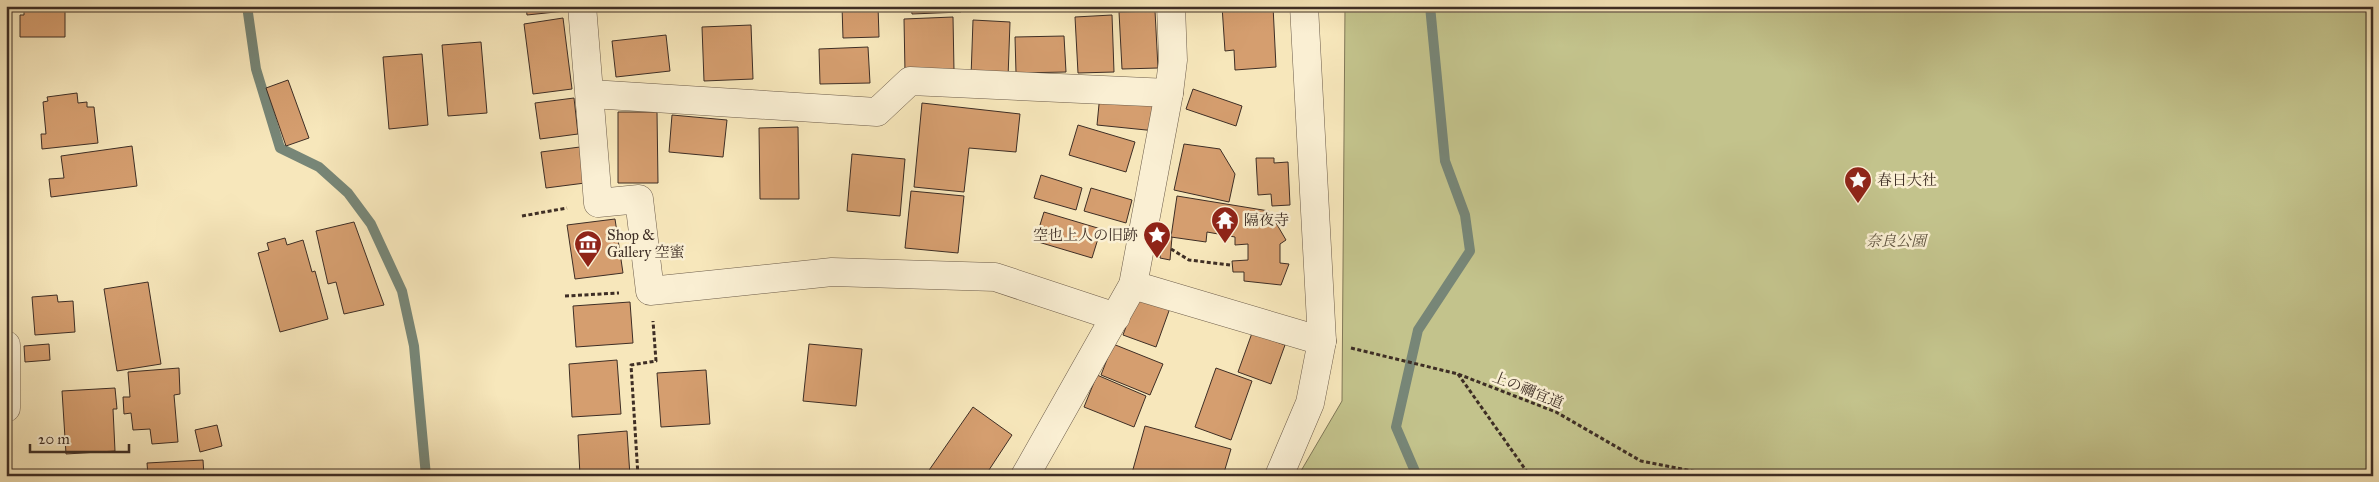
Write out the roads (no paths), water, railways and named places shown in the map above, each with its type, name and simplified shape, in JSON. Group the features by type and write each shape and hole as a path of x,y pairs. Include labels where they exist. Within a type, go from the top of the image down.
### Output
{"street":[{"path":"582,6 591,94 598,203 639,199 650,291 832,272 995,277 1116,317"},
{"path":"1025,476 1133,285 1169,94 1173,60 1171,6"},
{"path":"1279,476 1310,403 1322,341 1304,6"},
{"path":"591,94 877,112 910,81 1169,94"},
{"path":"1133,285 1322,341"},
{"path":"6,345 6,408"}],"waterway":[{"path":"247,6 256,69 280,148 319,167 348,193 371,224 402,291 414,346 426,476"},
{"path":"1417,476 1396,427 1418,330 1470,251 1465,215 1445,161 1430,6"}],"place":[{"name":"春日大社","path":"1858,204"},
{"name":"隔夜寺","path":"1225,244"},
{"name":"空也上人の旧跡","path":"1157,259"},
{"name":"Shop & Gallery 空蜜","path":"588,268"}],"park label":[{"name":"奈良公園","path":"1896,241"}]}
